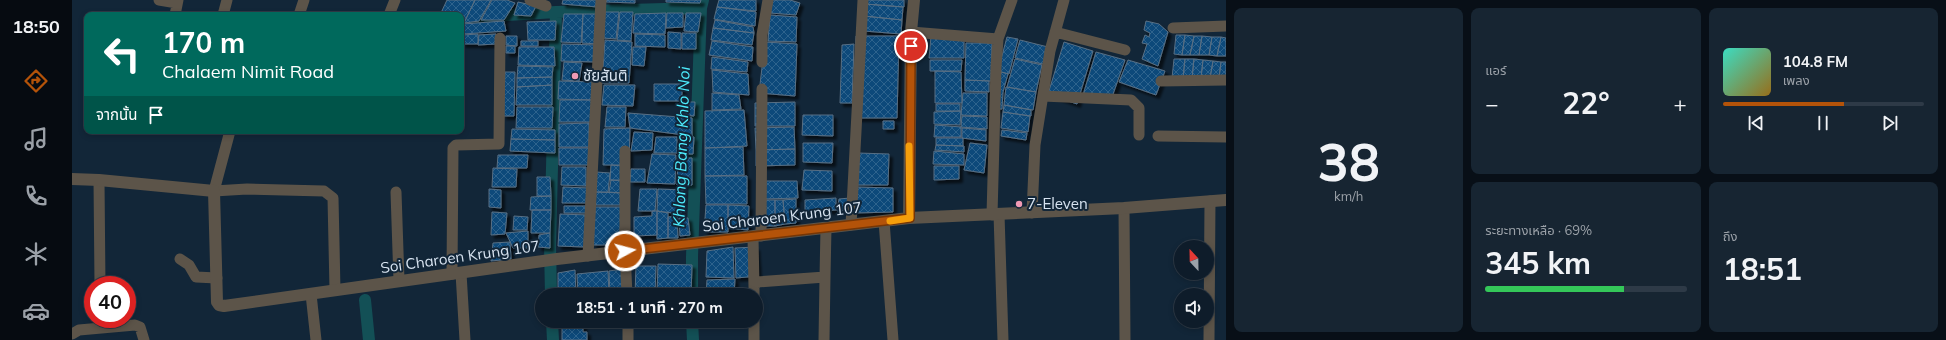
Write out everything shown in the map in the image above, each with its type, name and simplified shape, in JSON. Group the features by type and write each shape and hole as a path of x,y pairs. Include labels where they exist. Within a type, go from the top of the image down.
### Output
{"street":[{"path":"159,0 178,2 176,12"},
{"path":"224,12 227,0"},
{"path":"300,12 304,0"},
{"path":"390,12 395,0"},
{"path":"530,0 546,6"},
{"path":"762,62 762,35 768,0"},
{"path":"851,225 863,0"},
{"path":"910,218 911,32 914,0"},
{"path":"1003,340 996,214 996,67 998,39 1012,0"},
{"path":"1032,213 1035,145 1050,51 1064,0"},
{"path":"588,256 601,1"},
{"path":"1173,28 1226,26"},
{"path":"911,32 998,39"},
{"path":"1055,32 1125,50"},
{"path":"465,340 456,273 453,148 456,145 499,144 500,38"},
{"path":"1161,81 1226,80"},
{"path":"754,288 762,89"},
{"path":"1043,96 1131,100 1139,108 1139,135"},
{"name":"Soi Charoen Krung 107","path":"229,134 214,191 217,302 219,305 224,306 552,260 910,218 1124,208 1210,200 1226,200"},
{"path":"1158,136 1226,137"},
{"path":"624,151 627,288"},
{"path":"72,179 99,180 214,191 247,189 324,191 329,193 333,198 336,290"},
{"path":"99,180 100,276"},
{"path":"396,192 399,281"},
{"path":"1209,340 1210,200"},
{"path":"1124,208 1125,340"},
{"path":"884,222 893,340"},
{"path":"824,340 826,228"},
{"path":"180,259 189,265 196,277 217,278"},
{"path":"755,288 757,282 762,281 825,277"},
{"path":"311,294 316,340"},
{"path":"72,333 79,330 135,325 140,327 144,340"},
{"path":"628,328 628,340"},
{"path":"754,328 754,340"}],"building":[{"path":"447,0 475,0 464,23 464,12 441,12"},
{"path":"475,0 491,0 479,21 464,23"},
{"path":"492,0 507,0 515,3 504,20 481,20"},
{"path":"563,0 598,0 598,7 562,4"},
{"path":"606,0 635,0 635,3 606,2"},
{"path":"666,0 701,0 700,3 666,2"},
{"path":"719,0 756,0 756,11 717,7"},
{"path":"772,0 790,0 800,3 796,15 770,13"},
{"path":"866,0 904,0 904,7 865,4"},
{"path":"518,2 536,6 531,16 514,15"},
{"path":"865,4 903,7 902,20 864,16"},
{"path":"717,7 756,12 755,26 714,19"},
{"path":"605,12 619,12 616,39 603,38"},
{"path":"620,12 633,12 631,41 617,40"},
{"path":"666,13 665,34 633,33 635,14"},
{"path":"667,13 683,13 683,27 666,28"},
{"path":"686,13 701,13 698,32 684,31"},
{"path":"564,14 583,14 581,43 561,42"},
{"path":"583,14 601,14 599,44 582,43"},
{"path":"770,15 797,17 796,42 768,41"},
{"path":"864,16 902,20 901,34 864,31"},
{"path":"715,20 753,27 754,33 713,28"},
{"path":"504,21 506,31 464,34 464,24"},
{"path":"556,21 555,40 528,40 527,22"},
{"path":"1146,21 1159,24 1168,32 1158,66 1142,59 1147,44 1142,43 1145,35 1149,37 1150,33 1144,30"},
{"path":"713,28 754,33 752,45 711,40"},
{"path":"668,32 681,33 681,49 668,48"},
{"path":"682,33 696,33 696,49 682,49"},
{"path":"478,34 478,44 464,44 464,35"},
{"path":"496,34 496,44 478,45 479,35"},
{"path":"635,34 665,35 665,47 635,46"},
{"path":"1176,35 1185,35 1182,55 1174,54"},
{"path":"1185,35 1194,36 1190,55 1182,55"},
{"path":"506,36 517,36 517,46 506,45"},
{"path":"856,36 899,36 897,118 853,118"},
{"path":"1194,36 1202,36 1199,55 1190,55"},
{"path":"1202,36 1212,37 1209,55 1199,55"},
{"path":"931,37 964,40 964,58 929,58"},
{"path":"1007,37 1018,39 1009,74 998,71"},
{"path":"1212,37 1221,37 1217,56 1209,55"},
{"path":"1221,37 1226,38 1226,56 1217,56"},
{"path":"605,40 632,42 629,83 602,83"},
{"path":"1020,40 1048,47 1043,64 1015,58"},
{"path":"521,41 538,41 538,46 521,46"},
{"path":"712,41 753,47 752,61 709,55"},
{"path":"765,42 797,44 795,96 759,93"},
{"path":"1064,42 1093,51 1077,104 1048,94"},
{"path":"966,43 992,43 991,81 965,80"},
{"path":"562,44 596,45 595,62 561,61"},
{"path":"854,44 852,103 840,103 842,45"},
{"path":"506,46 515,46 515,53 506,53"},
{"path":"519,47 554,47 555,66 518,65"},
{"path":"633,47 646,47 644,66 632,65"},
{"path":"1096,52 1125,60 1112,97 1083,95"},
{"path":"712,57 748,62 747,72 711,69"},
{"path":"1015,59 1042,65 1036,92 1007,87"},
{"path":"1174,59 1185,59 1183,78 1172,78"},
{"path":"1185,59 1194,59 1192,78 1183,78"},
{"path":"1194,59 1203,60 1201,78 1192,78"},
{"path":"930,60 962,60 961,71 930,71"},
{"path":"1128,60 1165,71 1156,95 1119,82"},
{"path":"1203,60 1213,61 1210,78 1201,78"},
{"path":"1213,61 1221,62 1219,78 1210,78"},
{"path":"564,62 582,63 579,81 562,80"},
{"path":"1221,62 1226,62 1226,77 1219,78"},
{"path":"518,66 553,67 552,77 517,78"},
{"path":"712,70 748,74 749,95 713,92"},
{"path":"935,71 961,72 962,103 935,103"},
{"path":"505,72 515,72 514,116 503,116"},
{"path":"1001,72 1008,74 1003,92 1002,109 995,109"},
{"path":"552,77 552,85 517,87 517,78"},
{"path":"965,80 989,81 989,92 965,91"},
{"path":"559,81 594,82 594,100 558,99"},
{"path":"654,84 682,84 682,101 654,101"},
{"path":"552,85 552,105 516,105 517,87"},
{"path":"604,85 635,85 633,106 602,105"},
{"path":"1006,87 1036,92 1033,110 1004,105"},
{"path":"712,93 739,95 741,109 712,110"},
{"path":"963,93 987,93 987,116 961,115"},
{"path":"560,100 592,100 592,122 559,122"},
{"path":"681,102 695,102 694,116 681,115"},
{"path":"795,102 795,126 755,126 755,103"},
{"path":"936,104 960,104 960,111 936,111"},
{"path":"1004,105 1031,110 1031,116 1003,112"},
{"path":"517,107 553,107 552,128 516,128"},
{"path":"607,107 626,107 625,127 605,127"},
{"path":"744,110 747,146 705,148 705,111"},
{"path":"961,111 960,125 934,124 934,112"},
{"path":"1003,112 1030,116 1028,132 1001,128"},
{"path":"628,113 692,118 692,136 630,128"},
{"path":"803,115 833,115 833,136 802,135"},
{"path":"962,116 987,117 987,129 961,127"},
{"path":"883,121 894,121 894,129 883,129"},
{"path":"589,123 589,147 559,147 559,124"},
{"path":"935,125 961,127 961,137 934,137"},
{"path":"794,127 795,149 756,150 755,128"},
{"path":"630,128 629,165 603,165 604,129"},
{"path":"962,128 986,130 986,141 962,138"},
{"path":"512,129 555,130 555,140 511,139"},
{"path":"1002,130 1027,133 1026,140 1001,136"},
{"path":"634,132 653,133 652,150 631,151"},
{"path":"656,137 677,137 677,153 654,153"},
{"path":"694,137 693,154 679,154 680,138"},
{"path":"936,138 963,138 963,146 936,145"},
{"path":"511,139 555,140 555,153 510,151"},
{"path":"803,143 833,143 832,163 803,162"},
{"path":"970,143 987,145 984,173 964,170"},
{"path":"936,145 964,146 964,152 935,150"},
{"path":"743,147 744,175 705,176 705,148"},
{"path":"559,148 589,148 588,165 559,165"},
{"path":"795,149 795,165 756,166 756,150"},
{"path":"934,151 964,154 964,165 933,164"},
{"path":"858,153 889,154 888,185 856,185"},
{"path":"652,154 676,155 675,184 647,183"},
{"path":"498,155 528,155 527,168 497,168"},
{"path":"678,158 692,158 692,185 677,185"},
{"path":"611,165 623,166 623,180 610,180"},
{"path":"934,166 959,166 959,179 934,180"},
{"path":"562,167 586,167 586,186 561,185"},
{"path":"493,168 517,169 516,187 492,187"},
{"path":"631,169 645,169 645,182 630,182"},
{"path":"804,170 832,171 832,191 802,190"},
{"path":"596,172 610,173 608,192 595,192"},
{"path":"705,176 747,176 747,204 706,204"},
{"path":"537,177 550,177 551,196 537,196"},
{"path":"611,180 622,181 622,193 609,192"},
{"path":"765,181 797,181 798,198 764,199"},
{"path":"563,187 588,188 587,203 562,203"},
{"path":"855,187 893,188 893,212 854,213"},
{"path":"489,189 501,190 501,208 489,207"},
{"path":"640,189 657,189 655,211 638,211"},
{"path":"658,189 683,190 681,214 657,211"},
{"path":"595,192 622,193 622,205 594,205"},
{"path":"551,196 551,210 530,210 531,197"},
{"path":"836,198 836,210 805,212 805,200"},
{"path":"850,198 850,210 837,211 839,199"},
{"path":"796,199 796,223 785,224 783,200"},
{"path":"763,200 775,200 775,226 764,226"},
{"path":"775,200 783,200 785,224 775,226"},
{"path":"706,205 728,205 728,232 704,232"},
{"path":"728,205 749,206 748,230 728,228"},
{"path":"564,206 586,206 586,213 564,213"},
{"path":"595,207 622,207 619,245 593,245"},
{"path":"532,210 551,210 550,233 531,233"},
{"path":"652,211 657,211 657,235 634,236 634,217 652,216"},
{"path":"657,211 668,213 668,238 657,239"},
{"path":"492,212 507,213 505,234 491,235"},
{"path":"560,214 587,215 585,247 558,246"},
{"path":"514,216 528,217 527,230 513,230"},
{"path":"677,216 678,238 668,238 668,217"},
{"path":"679,218 688,218 690,235 680,236"},
{"path":"528,231 528,248 513,248 506,233"},
{"path":"550,233 550,248 538,247 539,235"},
{"path":"510,242 511,259 491,261 493,243"},
{"path":"733,247 734,278 706,277 707,251"},
{"path":"756,247 758,276 736,278 735,248"},
{"path":"658,264 692,265 691,288 657,288"},
{"path":"636,266 656,266 655,288 635,288"},
{"path":"623,269 624,288 610,288 609,271"},
{"path":"575,270 576,288 558,288 558,273"},
{"path":"608,271 609,288 578,288 577,274"},
{"path":"735,279 734,288 706,288 707,280"},
{"path":"562,328 583,328 583,332 587,332 587,340 562,340"}],"waterway":[{"name":"Khlong Bang Khlo Noi","path":"692,288 701,8 703,0"},
{"path":"464,18 556,12 701,8"},
{"path":"551,288 550,245 556,12"},
{"path":"365,300 369,340"},
{"path":"552,328 553,340"},
{"name":"Khlong Bang Khlo Noi","path":"692,328 693,340"}],"slow traffic":[{"path":"890,221 910,218 909,146"}],"place":[{"name":"ชัยสันติ","path":"575,76"},
{"name":"7-Eleven","path":"1019,204"}],"route":[{"path":"625,251 910,218 909,132 911,46"}]}
